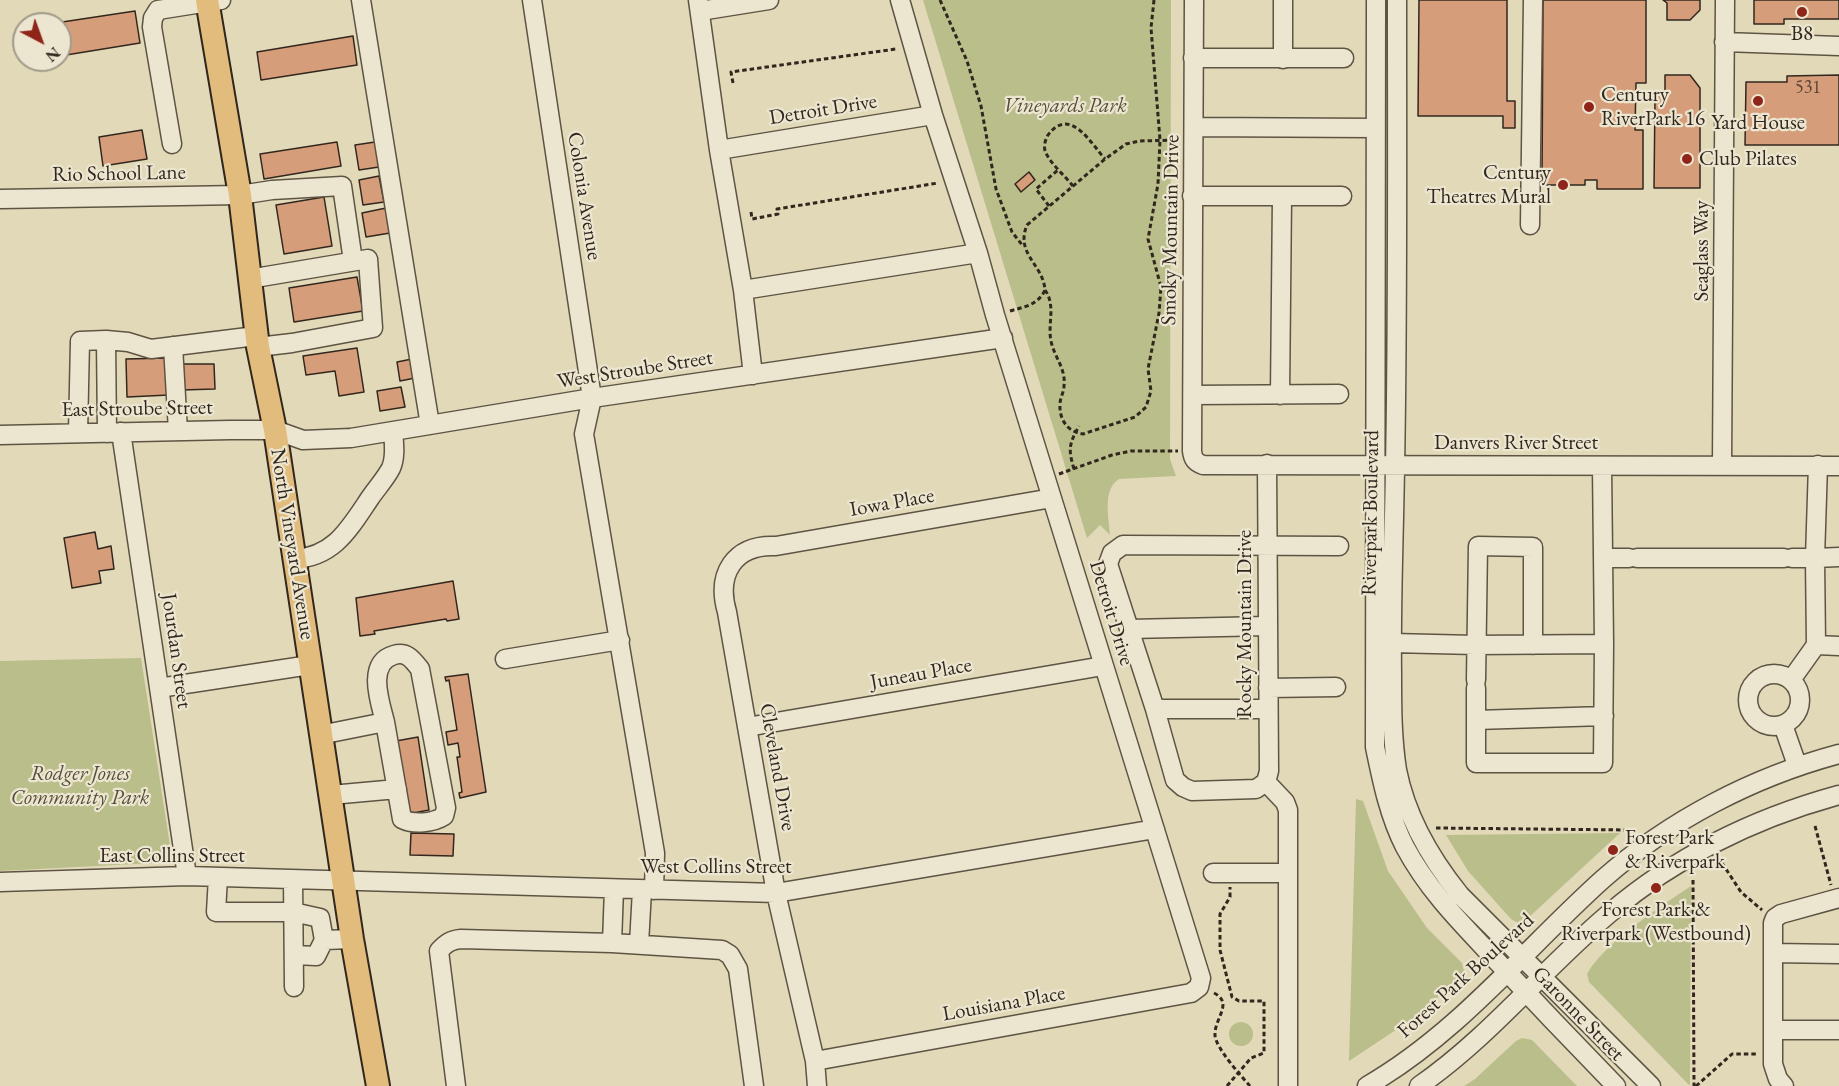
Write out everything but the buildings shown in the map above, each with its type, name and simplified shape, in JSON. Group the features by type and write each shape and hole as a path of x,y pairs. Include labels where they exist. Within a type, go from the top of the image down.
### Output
{"main road":[{"name":"North Vineyard Avenue","path":"212,1 240,195 257,341 275,430 352,939 378,1086"}],"street":[{"path":"361,0 430,425"},
{"name":"Colonia Avenue","path":"532,0 592,398"},
{"path":"753,375 743,290 719,150 699,6 769,0"},
{"name":"Detroit Drive","path":"900,0 933,115 978,253 994,315 1201,978 1199,987"},
{"name":"Smoky Mountain Drive","path":"1193,456 1194,0"},
{"path":"1283,0 1283,59"},
{"name":"Riverpark Boulevard","path":"1376,0 1375,747 1387,802 1404,845 1430,889 1507,973"},
{"name":"Riverpark Boulevard","path":"1397,0 1392,643 1393,736 1398,772 1410,811 1426,846 1447,879 1460,896 1541,978"},
{"path":"1530,225 1533,0"},
{"name":"Seaglass Way","path":"1722,465 1725,0"},
{"path":"171,144 152,27 153,18 158,10 212,1"},
{"path":"1724,42 1839,46"},
{"path":"1193,58 1344,58"},
{"name":"Detroit Drive","path":"719,150 933,115"},
{"path":"1194,133 1376,128"},
{"name":"Rio School Lane","path":"0,199 240,195 272,190 342,186 353,261"},
{"path":"1192,196 1342,196"},
{"path":"1280,395 1282,196"},
{"path":"743,290 978,253"},
{"path":"78,433 80,342 106,340 128,342 151,349 257,341 292,343 373,328 368,259 249,279"},
{"name":"West Stroube Street","path":"275,430 303,440 351,438 592,398 1003,338"},
{"name":"Jourdan Street","path":"106,340 114,433 159,688 187,876"},
{"path":"173,346 178,431"},
{"path":"1193,395 1339,394"},
{"path":"592,398 584,434 655,853 639,944"},
{"name":"East Stroube Street","path":"0,435 275,430"},
{"path":"294,559 310,558 323,552 333,546 348,530 391,468 395,447 393,431"},
{"name":"Danvers River Street","path":"1193,456 1203,465 1839,466"},
{"name":"Rocky Mountain Drive","path":"1266,782 1269,771 1267,464"},
{"path":"1791,681 1816,645 1815,558 1818,465"},
{"path":"1533,645 1533,547 1478,546 1475,645 1476,763 1604,763 1602,466"},
{"name":"Iowa Place","path":"741,555 759,547 800,542 1052,498"},
{"path":"1288,1086 1288,810 1285,802 1266,782 1256,789 1192,791 1183,788 1175,780 1155,709 1108,564 1112,553 1123,545 1339,546"},
{"name":"Cleveland Drive","path":"741,555 727,571 723,584 723,597 776,893 815,1061 817,1086"},
{"path":"1603,558 1839,557"},
{"path":"1129,629 1268,626"},
{"path":"505,659 620,640"},
{"path":"1392,643 1604,644"},
{"path":"1816,645 1839,646"},
{"path":"400,653 411,658 420,669 446,808 444,816 438,820 410,823 402,819 384,722 377,687 380,665 386,657 400,653"},
{"path":"159,688 310,665"},
{"name":"Juneau Place","path":"747,727 1103,666"},
{"path":"1776,674 1791,681 1797,687 1800,696 1797,713 1783,725 1766,726 1753,716 1749,709 1749,692 1759,679 1767,675 1776,674"},
{"path":"1268,688 1336,687"},
{"path":"1155,709 1268,709"},
{"path":"1476,720 1604,716"},
{"path":"320,735 384,722"},
{"path":"1783,725 1797,765"},
{"name":"Forest Park Boulevard","path":"1367,1086 1427,1046 1451,1026 1604,879 1647,845 1702,810 1760,781 1797,765 1839,754"},
{"path":"331,795 397,789"},
{"path":"1419,1086 1464,1053 1610,913 1654,878 1701,850 1757,822 1839,795"},
{"name":"West Collins Street","path":"344,881 776,893 1155,829"},
{"path":"1213,873 1288,873"},
{"name":"East Collins Street","path":"0,882 187,876 344,881"},
{"path":"218,877 216,912 293,912 320,918 324,940 316,956 294,955"},
{"path":"292,880 294,987"},
{"path":"612,943 614,889"},
{"path":"1784,1086 1773,1064 1775,918 1781,914 1837,899"},
{"path":"324,940 352,939"},
{"path":"456,1086 439,951 444,944 461,939 639,944 722,950 730,955 738,969 754,1086"},
{"path":"1773,953 1839,954"},
{"name":"Garonne Street","path":"1507,973 1616,1086"},
{"name":"Garonne Street","path":"1541,978 1651,1086"},
{"name":"Louisiana Place","path":"815,1061 1191,993 1199,987"},
{"path":"1773,1030 1839,1030"}],"path":[{"path":"940,0 967,61 977,95 996,189 1012,232 1024,247"},
{"path":"1154,0 1151,28 1160,140 1158,184 1148,239 1161,287 1159,313 1148,369 1151,392 1146,407 1135,417 1083,434 1075,433 1065,426 1059,404 1065,386 1063,373 1052,345 1051,299 1024,247 1023,240 1027,225 1126,144 1160,140 1194,133"},
{"path":"733,83 731,72 896,49"},
{"path":"1073,186 1046,154 1046,139 1050,133 1066,123 1079,129 1105,159"},
{"path":"1049,206 1036,189 1059,169"},
{"path":"751,212 752,219 778,214 777,209 938,183"},
{"path":"994,315 1033,304 1043,296 1045,290"},
{"path":"1074,469 1070,455 1070,443 1079,426"},
{"path":"1046,477 1131,451 1193,456"},
{"path":"1815,826 1837,899"},
{"path":"1436,828 1630,830"},
{"path":"1722,863 1741,892 1768,915"},
{"path":"1693,880 1695,1086"},
{"path":"1227,1086 1251,1058 1264,1053 1264,1001 1239,1000 1232,997 1229,991 1227,970 1221,950 1220,914 1230,897 1230,882"},
{"path":"1199,987 1221,998 1223,1011 1217,1020 1215,1037 1223,1054 1250,1086"},
{"path":"1695,1086 1732,1054 1766,1054"}],"green space":[{"name":"Vineyards Park","path":"923,0 1171,0 1170,459 1176,476 1119,479 1110,490 1108,497 1110,535 1100,525 1087,538"},
{"name":"Rodger Jones Community Park","path":"141,658 170,846 165,856 155,863 0,871 0,661"},
{"path":"1356,799 1363,801 1388,871 1427,928 1462,963 1464,971 1423,1012 1349,1061"},
{"path":"1620,833 1528,918 1518,923 1511,919 1468,871 1446,835"},
{"path":"1691,886 1689,1085 1589,982 1587,974 1595,962 1619,938"},
{"path":"1241,1022 1249,1026 1253,1034 1249,1042 1241,1046 1233,1042 1229,1034 1233,1026"},
{"path":"1522,1038 1532,1040 1577,1086 1464,1086 1475,1079"}],"place":[{"name":"B8","path":"1802,12"},
{"name":"Yard House","path":"1758,101"},
{"name":"Century RiverPark 16","path":"1589,107"},
{"name":"Club Pilates","path":"1687,159"},
{"name":"Century Theatres Mural","path":"1563,185"},
{"name":"Forest Park & Riverpark","path":"1613,850"},
{"name":"Forest Park & Riverpark (Westbound)","path":"1656,888"}]}
